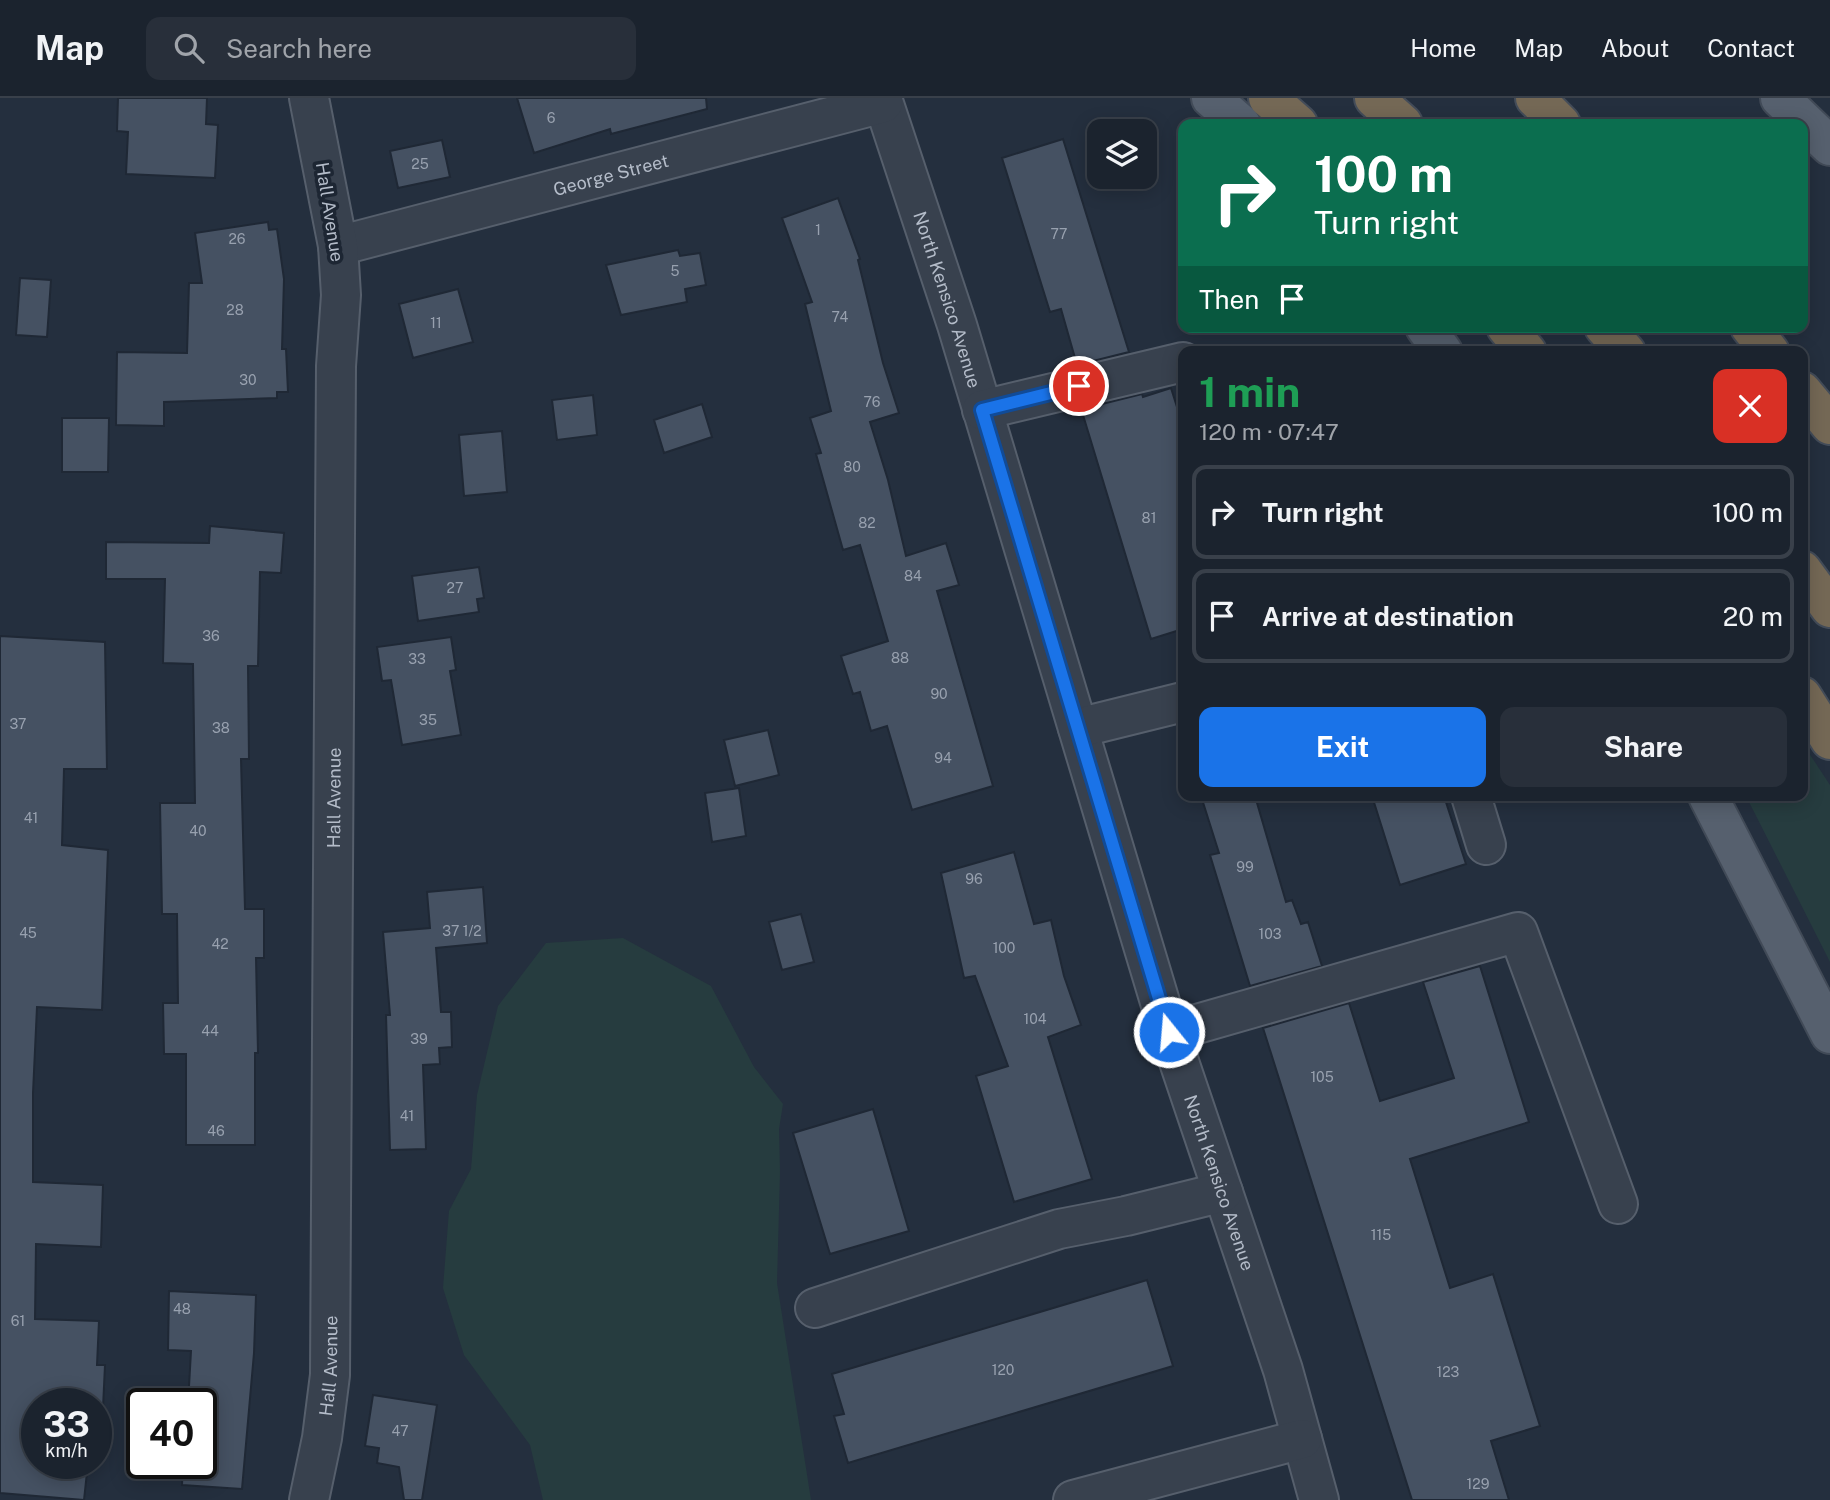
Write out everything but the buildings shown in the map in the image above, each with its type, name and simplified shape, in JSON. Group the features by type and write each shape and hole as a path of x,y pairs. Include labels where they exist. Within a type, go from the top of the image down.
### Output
{"highway":[{"path":"1268,98 1292,119"},
{"path":"1374,98 1397,119"},
{"path":"1535,98 1556,119"},
{"path":"1808,398 1830,425"},
{"path":"1808,578 1830,608"},
{"path":"1808,705 1830,740"}],"main road":[{"path":"1211,98 1235,119"},
{"path":"1780,98 1802,119"},
{"path":"1808,125 1830,146"},
{"path":"1711,801 1830,1034"}],"street":[{"name":"Hall Avenue","path":"309,98 338,246 341,295 336,380 333,1238 330,1375 322,1438 309,1500"},
{"name":"George Street","path":"338,246 883,101"},
{"name":"North Kensico Avenue","path":"883,101 957,325 1169,1032 1283,1370 1319,1500"},
{"path":"982,410 1178,363"},
{"path":"1078,728 1178,703"},
{"path":"1473,801 1486,845"},
{"path":"1169,1032 1518,932 1618,1204"},
{"path":"815,1308 1059,1229 1223,1192"},
{"path":"1073,1500 1302,1439"}],"green space":[{"path":"1808,752 1830,785 1830,962 1749,801 1808,801"},
{"path":"623,938 711,986 754,1067 783,1104 779,1129 777,1283 811,1500 543,1500 530,1445 464,1355 443,1288 449,1211 471,1169 477,1095 498,1006 546,943"}],"route":[{"path":"1079,386 982,410 1169,1032"}]}
